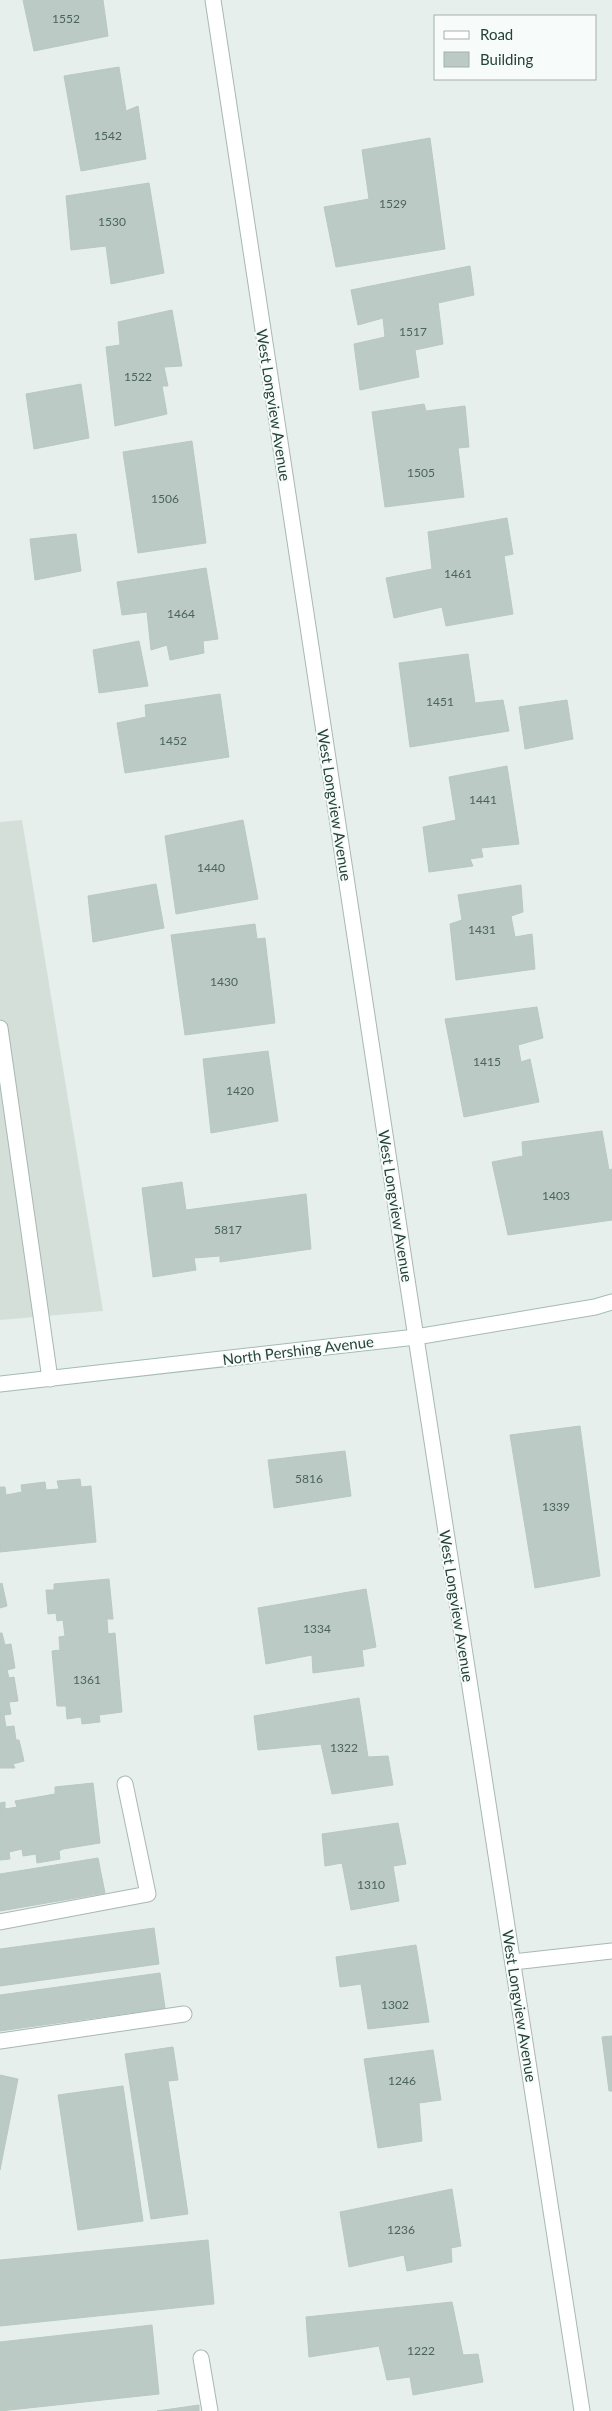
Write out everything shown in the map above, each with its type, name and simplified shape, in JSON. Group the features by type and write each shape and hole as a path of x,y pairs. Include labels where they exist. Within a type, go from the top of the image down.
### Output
{"street":[{"name":"West Longview Avenue","path":"212,0 582,2411"},
{"path":"0,1028 50,1379"},
{"name":"North Pershing Avenue","path":"0,1384 416,1337 595,1307 612,1302"},
{"name":"North Pershing Avenue","path":"595,1307 612,1308"},
{"path":"0,1922 148,1894 125,1784"},
{"path":"513,1962 612,1951"},
{"path":"0,2041 184,2014"},
{"path":"201,2358 210,2411"}],"shaded area":[{"path":"22,820 103,1311 0,1320 0,822"}],"building":[{"path":"23,0 103,0 108,36 34,51"},
{"path":"119,67 126,111 138,106 146,159 81,171 64,76"},
{"path":"430,138 445,249 336,267 324,207 369,199 362,150"},
{"path":"149,183 164,273 111,284 106,246 71,250 66,196"},
{"path":"470,266 474,295 438,303 443,344 415,350 419,377 360,390 354,344 385,337 383,318 358,325 351,290"},
{"path":"172,310 182,366 164,367 168,386 162,386 167,414 115,426 106,347 120,345 118,322"},
{"path":"81,384 89,438 34,449 26,394"},
{"path":"424,404 426,411 465,406 469,447 458,448 464,497 385,507 372,412"},
{"path":"192,441 206,543 138,553 123,452"},
{"path":"507,518 513,554 504,556 513,614 446,626 442,607 394,618 386,578 432,569 428,532"},
{"path":"76,534 81,571 35,580 30,539"},
{"path":"206,568 218,639 203,641 204,653 170,660 167,645 151,650 147,612 122,615 117,582"},
{"path":"139,641 148,686 99,693 93,650"},
{"path":"468,654 475,703 503,700 509,731 410,747 399,663"},
{"path":"220,694 229,757 125,773 117,723 146,717 145,705"},
{"path":"567,700 573,739 525,749 519,707"},
{"path":"507,766 519,844 481,848 483,857 470,859 473,866 429,872 423,827 456,820 449,777"},
{"path":"243,820 258,899 176,914 165,836"},
{"path":"156,884 164,928 93,942 88,896"},
{"path":"521,885 523,912 511,916 515,937 532,934 535,969 456,980 450,924 462,920 458,895"},
{"path":"255,924 257,939 265,938 275,1023 185,1035 171,935"},
{"path":"537,1007 543,1038 518,1045 521,1062 530,1059 539,1102 464,1117 445,1019"},
{"path":"268,1051 278,1121 211,1133 203,1059"},
{"path":"602,1131 609,1170 612,1169 612,1220 508,1235 492,1162 523,1156 522,1142"},
{"path":"182,1182 186,1210 306,1194 311,1249 220,1262 220,1256 194,1258 196,1270 153,1277 142,1188"},
{"path":"580,1426 600,1576 535,1588 510,1435"},
{"path":"345,1451 351,1496 274,1508 268,1460"},
{"path":"80,1479 81,1487 91,1486 96,1542 0,1552 0,1487 5,1487 6,1495 22,1492 21,1485 45,1482 46,1490 59,1489 57,1481"},
{"path":"109,1579 113,1619 107,1619 108,1634 115,1633 122,1712 99,1715 100,1722 82,1724 81,1717 67,1719 66,1706 57,1706 52,1651 60,1650 59,1637 65,1636 63,1620 57,1621 56,1613 48,1614 46,1590 54,1590 54,1584"},
{"path":"2,1583 7,1606 0,1608 0,1584"},
{"path":"366,1589 376,1647 362,1650 364,1666 313,1673 312,1655 266,1664 258,1608"},
{"path":"0,1633 2,1633 5,1645 11,1644 15,1668 7,1670 9,1678 14,1677 18,1701 9,1702 11,1714 4,1715 6,1727 14,1726 16,1740 19,1740 24,1761 13,1764 15,1768 0,1768"},
{"path":"359,1698 368,1757 388,1756 393,1785 332,1794 321,1744 258,1750 254,1716"},
{"path":"93,1783 100,1843 63,1849 59,1851 60,1859 37,1863 36,1854 23,1856 22,1849 9,1852 10,1859 0,1860 0,1803 5,1802 5,1809 17,1807 15,1801 55,1794 55,1787"},
{"path":"398,1823 406,1864 393,1866 399,1901 351,1910 342,1863 325,1866 322,1834"},
{"path":"98,1858 105,1893 0,1911 0,1874"},
{"path":"154,1928 159,1964 0,1986 0,1949"},
{"path":"416,1945 429,2022 368,2029 361,1984 340,1987 336,1957"},
{"path":"160,1973 165,2008 0,2031 0,1995"},
{"path":"612,2036 612,2091 609,2091 602,2037"},
{"path":"173,2047 178,2080 168,2081 188,2214 151,2219 125,2054"},
{"path":"433,2050 441,2100 419,2103 422,2141 378,2148 364,2059"},
{"path":"0,2075 18,2079 0,2170"},
{"path":"123,2086 143,2221 78,2230 58,2095"},
{"path":"452,2189 461,2246 451,2248 452,2262 407,2271 404,2255 349,2267 340,2212"},
{"path":"208,2240 214,2304 0,2326 0,2260"},
{"path":"452,2302 463,2355 478,2354 483,2382 413,2395 410,2377 387,2380 379,2346 309,2357 306,2317"},
{"path":"152,2325 159,2394 0,2411 0,2342"},
{"path":"199,2405 199,2411 157,2411"}]}
